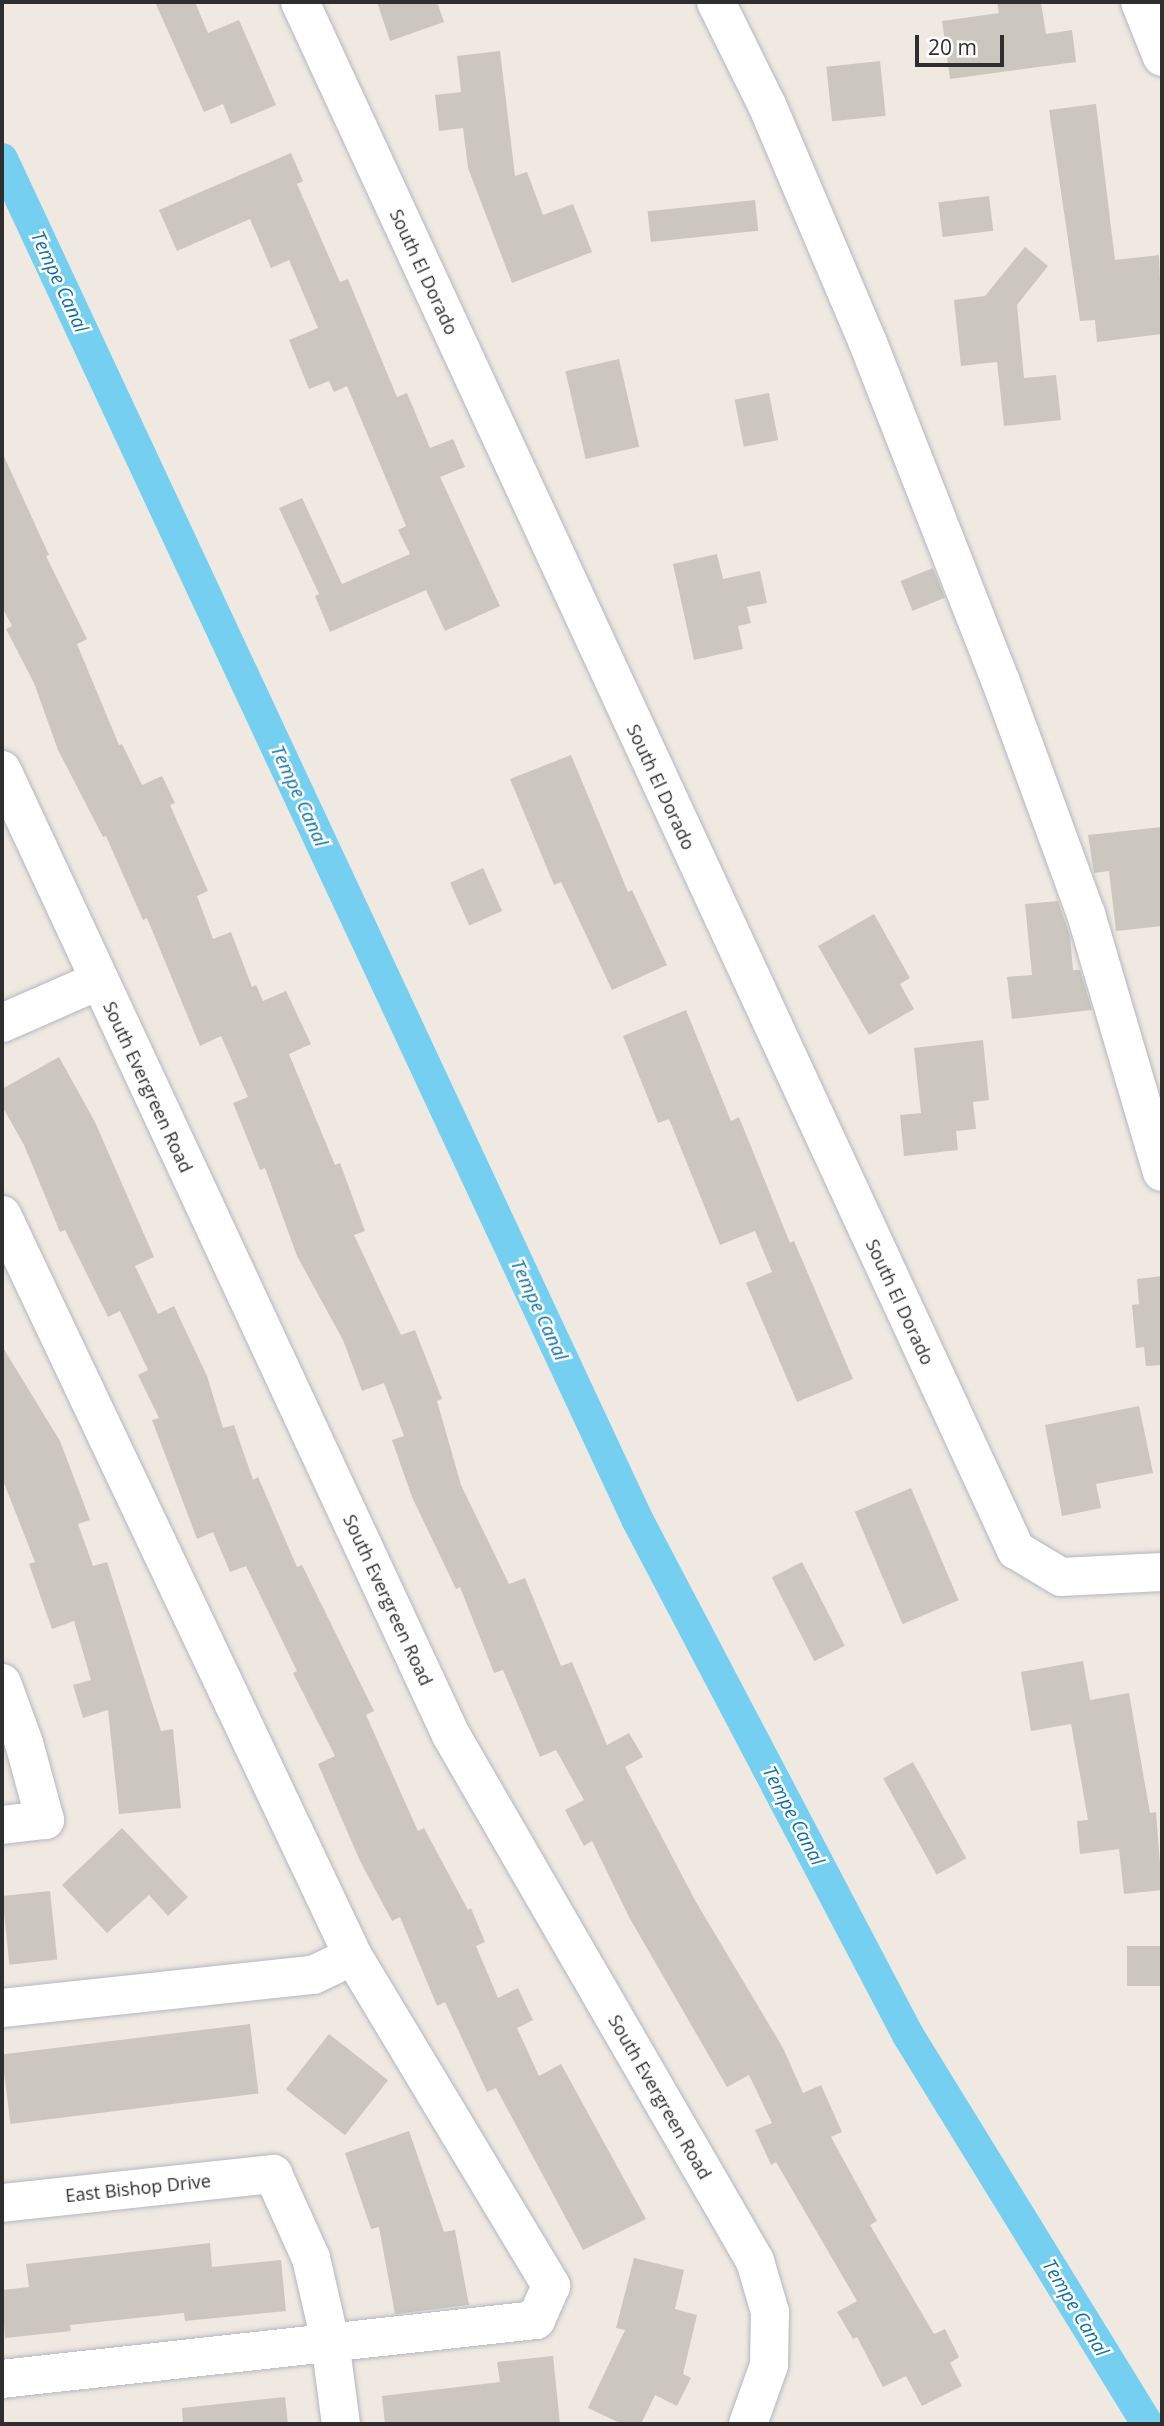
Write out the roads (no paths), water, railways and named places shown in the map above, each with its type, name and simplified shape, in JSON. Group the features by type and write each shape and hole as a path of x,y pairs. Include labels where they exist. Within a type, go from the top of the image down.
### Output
{"street":[{"name":"South El Dorado","path":"300,2 1016,1550 1035,1565 1061,1577 1162,1573"},
{"path":"716,2 767,105 869,343 1001,682 1086,914 1162,1172"},
{"path":"1140,2 1162,57"},
{"name":"South Evergreen Road","path":"2,770 451,1735 755,2260 770,2312 769,2365 757,2422"},
{"path":"2,1023 98,981"},
{"path":"2,2379 536,2320 551,2286 353,1956 7,1239"},
{"path":"2,1683 24,1743 45,1820 2,1825"},
{"path":"2,2008 313,1975 353,1956"},
{"name":"East Bishop Drive","path":"2,2203 273,2174 311,2258 330,2341"},
{"path":"330,2341 341,2424"}],"waterway":[{"name":"Tempe Canal","path":"2,159 637,1519 908,2035 1147,2424"}]}
